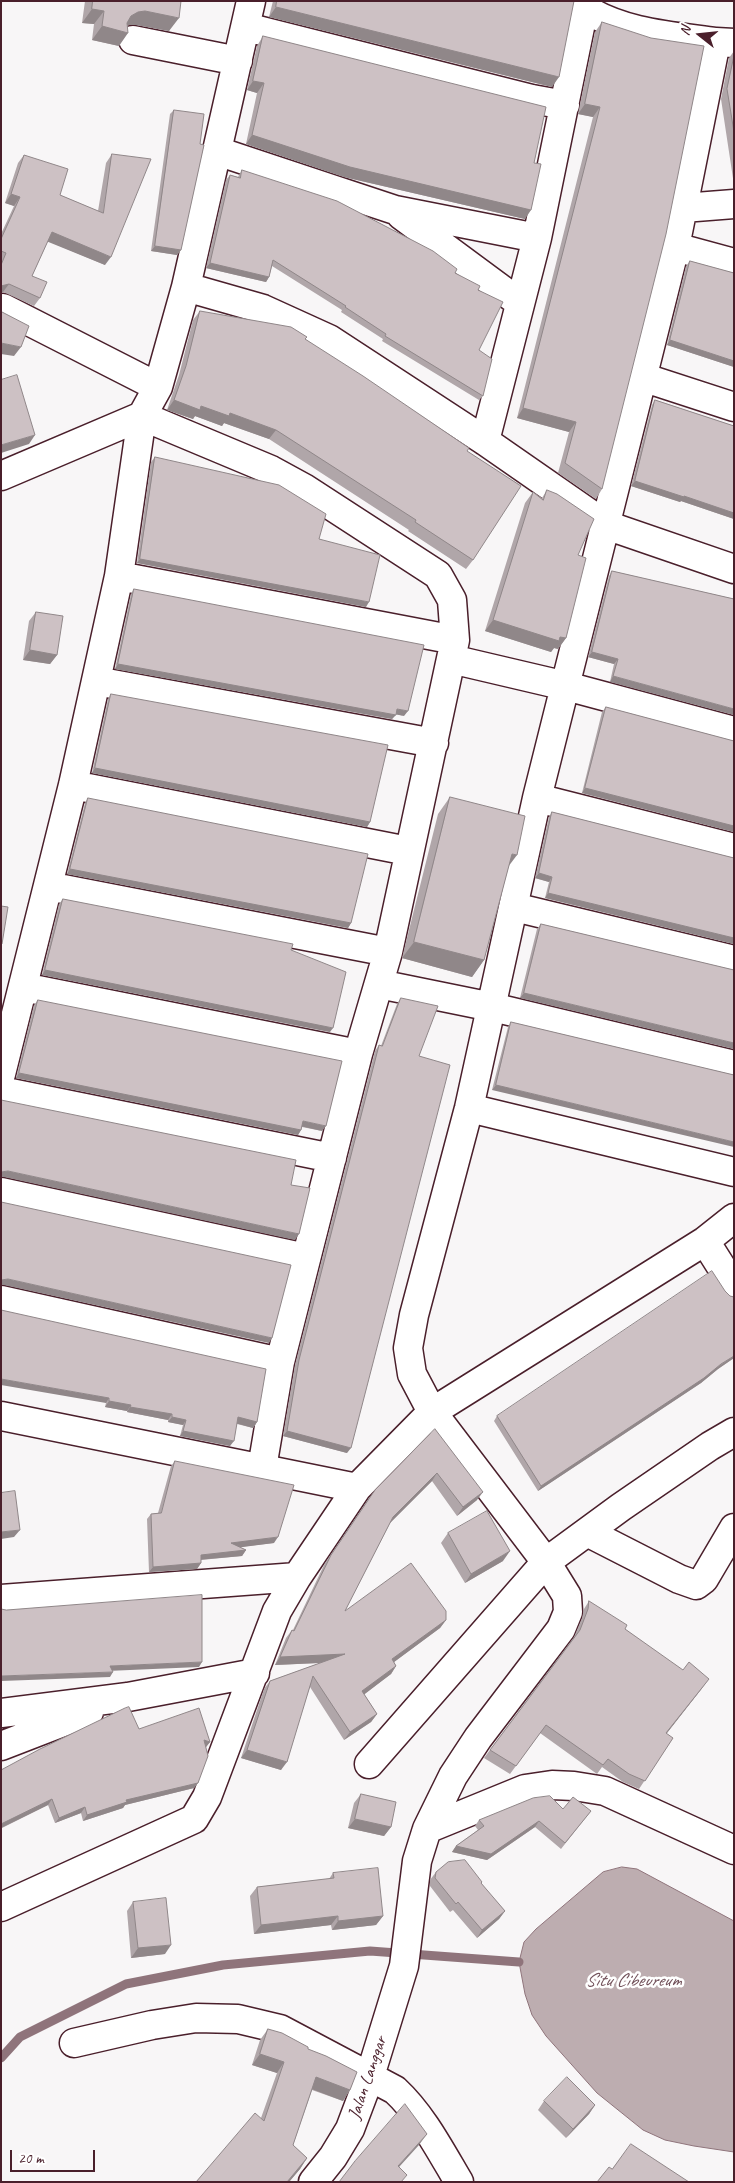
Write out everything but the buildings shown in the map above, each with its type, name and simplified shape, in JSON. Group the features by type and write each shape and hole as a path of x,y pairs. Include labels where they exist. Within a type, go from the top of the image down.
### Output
{"street":[{"path":"485,441 537,238 565,105 577,5 596,16 645,32 725,43"},
{"path":"1,1074 72,785 119,576 142,416 158,386 186,287 248,14 532,99 565,105"},
{"path":"133,40 238,61"},
{"name":"Jalan Langgar","path":"313,2182 333,2156 350,2129 370,2076 404,1966 417,1861 426,1829 453,1776 478,1738 561,1629 568,1612 567,1596 546,1562 432,1412 412,1374 408,1348 414,1315 469,1108 537,798 725,43"},
{"path":"217,151 395,210 537,238"},
{"path":"683,208 734,204"},
{"path":"395,210 520,303"},
{"path":"675,247 734,263"},
{"path":"186,287 263,309 329,339 485,441 606,525 734,569"},
{"path":"3,308 158,386"},
{"path":"642,377 734,407"},
{"path":"1,476 142,416 271,470 304,488 438,575 452,600 453,649 434,743 408,851 388,952 358,1054 280,1362 262,1468"},
{"path":"119,576 453,649 566,686 734,731"},
{"path":"96,681 434,743"},
{"path":"72,785 408,851"},
{"path":"537,798 734,848"},
{"path":"48,886 388,952"},
{"path":"514,907 734,960"},
{"path":"379,984 492,1007 734,1065"},
{"path":"23,987 358,1054"},
{"path":"1,1091 332,1158"},
{"path":"469,1108 734,1172"},
{"path":"1,1192 306,1258"},
{"path":"1,1907 194,1819 207,1797 277,1611 296,1577 357,1488 432,1412 705,1241 734,1218"},
{"path":"705,1241 734,1287"},
{"path":"1,1300 280,1362"},
{"path":"1,1416 357,1488"},
{"path":"369,1764 546,1562 710,1446 734,1432"},
{"path":"587,1532 680,1579 696,1585 704,1579 734,1528"},
{"path":"1,1598 296,1577"},
{"path":"1,1713 128,1698 255,1673"},
{"path":"1,1746 128,1698"},
{"path":"426,1829 525,1789 552,1785 574,1786 605,1791 734,1850"},
{"path":"74,2043 152,2025 196,2018 238,2019 280,2029 395,2090 407,2102 435,2142 459,2182"}],"water":[{"name":"Situ Cibeureum","path":"622,1867 637,1869 734,1921 734,2152 665,2140 643,2130 597,2093 546,2036 532,2015 525,1994 519,1962 524,1942 536,1929 603,1872"}],"waterway":[{"path":"1,2058 20,2037 126,1984 223,1965 370,1951 519,1962"}]}
